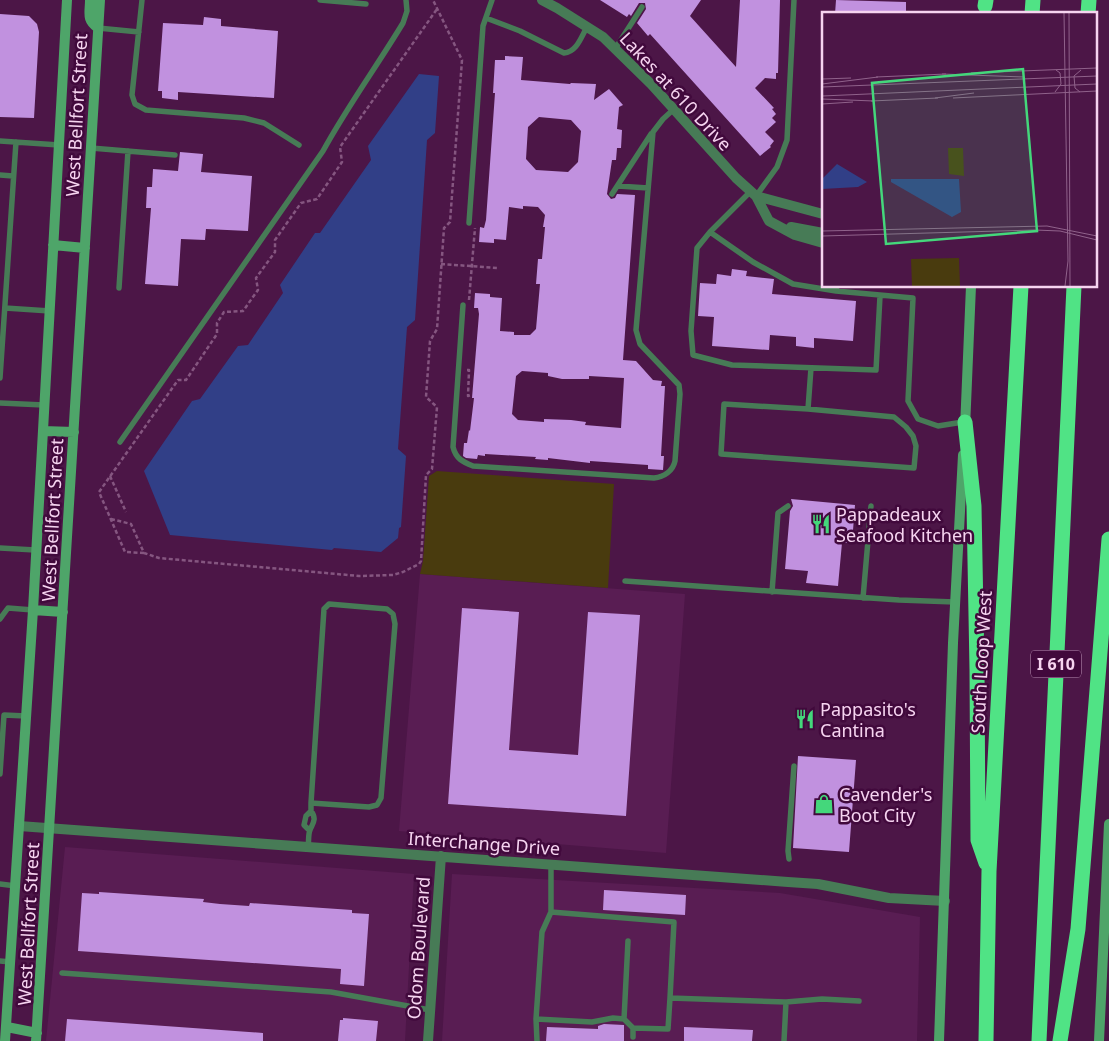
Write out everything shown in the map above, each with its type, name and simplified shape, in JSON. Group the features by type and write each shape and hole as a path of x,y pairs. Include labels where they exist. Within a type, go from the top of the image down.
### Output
{"highway":[{"name":"South Loop West","path":"986,1041 989,871 1020,288"},
{"name":"I 610","path":"1039,1041 1074,288"},
{"path":"965,422 974,506 978,678 978,840 989,871"},
{"path":"1060,1041 1079,919 1109,539"}],"main road":[{"name":"West Bellfort Street","path":"6,1041 33,610 67,0"},
{"path":"90,0 91,24 98,28"},
{"name":"West Bellfort Street","path":"37,1037 100,0"},
{"path":"53,245 84,248"},
{"path":"939,1041 954,602 971,288"},
{"path":"43,430 74,432"},
{"path":"33,610 63,612"},
{"path":"1099,1041 1109,824"},
{"path":"7,1027 37,1037"}],"street":[{"name":"Lakes at 610 Drive","path":"542,0 603,37 674,109 736,178 753,193 769,221"},
{"name":"Lakes at 610 Drive","path":"753,193 822,214"},
{"path":"769,221 822,233"},
{"path":"769,221 795,235 822,243"},
{"name":"Interchange Drive","path":"20,826 810,884 889,898 944,901"},
{"name":"Odom Boulevard","path":"428,1041 441,856"}],"lane":[{"path":"142,0 132,95 135,104 146,110 244,118 264,123 299,145"},
{"path":"320,0 366,4"},
{"path":"120,442 323,151 341,118 364,86 403,23 407,11 406,0"},
{"path":"472,223 484,26 492,0"},
{"path":"794,0 787,140 777,167 753,193 710,232 697,248 691,331 693,355 732,365 876,370 880,296"},
{"path":"615,49 642,7"},
{"path":"486,18 520,31 564,53 574,50 587,27"},
{"path":"98,28 139,32"},
{"path":"612,194 653,132 674,109"},
{"path":"466,305 453,447 458,458 473,466 654,478 661,478 666,475 674,466 675,461 679,385 640,344 636,330 653,132"},
{"path":"0,141 59,145"},
{"path":"0,378 16,142"},
{"path":"91,148 176,155"},
{"path":"119,288 128,151"},
{"path":"0,175 13,176"},
{"path":"618,186 648,188"},
{"path":"710,232 754,262 794,284 822,287"},
{"path":"837,289 880,296 913,298 908,401 918,419 938,426 965,422"},
{"path":"5,308 50,311"},
{"path":"808,409 811,368"},
{"path":"0,403 44,405"},
{"path":"724,404 808,409 894,417 913,436 916,446 914,468 721,454 724,404"},
{"path":"772,592 778,513 788,506"},
{"path":"863,598 871,506"},
{"path":"0,548 36,550"},
{"path":"625,581 863,598 954,602"},
{"path":"308,847 309,830 314,825 314,816 311,811 324,609 329,604 387,609 393,614 395,624 381,798 377,805 369,807 312,803"},
{"path":"0,619 8,608 33,610"},
{"path":"0,774 4,715 26,716"},
{"path":"789,859 794,766"},
{"path":"537,1041 536,1019 542,932 551,912 551,864"},
{"path":"0,884 16,886"},
{"path":"536,1019 592,1022 613,1018 624,1019 633,1028 668,1029 674,922 551,912"},
{"path":"624,1019 628,941"},
{"path":"0,961 11,962"},
{"path":"62,973 331,992 430,1010"},
{"path":"670,998 786,1002 822,999 859,1001"},
{"path":"784,1041 786,1002"},
{"path":"633,1028 633,1037"}],"path":[{"path":"433,0 437,8 462,60 450,222 444,228 438,329 430,341 426,397 437,407 432,469 426,475 421,561 419,564 393,575 359,576 159,558 144,553 125,552 99,492 178,380 186,380 217,334 217,323 224,312 243,311 258,290 256,278 274,252 275,240 301,203 317,199 342,162 340,147 437,8"},
{"path":"466,305 472,266 472,223"},
{"path":"441,264 498,268"},
{"path":"464,370 469,370 468,396 471,396"},
{"path":"110,476 126,512"},
{"path":"110,519 131,524 144,553"}],"shaded area":[{"path":"437,471 614,484 608,588 420,574 423,561 429,476"},
{"path":"420,574 685,594 666,853 399,831"},
{"path":"65,847 414,874 405,1041 46,1041"},
{"path":"452,874 780,893 920,917 917,1041 442,1041"}],"water":[{"path":"419,74 439,76 435,133 427,140 415,320 407,327 398,449 406,456 401,527 399,528 398,538 381,552 334,548 332,550 170,535 144,471 192,401 200,399 238,346 248,345 283,293 280,285 315,233 320,233 371,160 368,146"}],"building":[{"path":"600,0 701,0 690,16 736,67 740,0 780,0 778,73 776,73 776,79 765,78 755,88 774,108 772,109 776,114 772,118 776,122 765,132 774,141 771,147 760,156 650,34 648,36 637,23 646,9 645,3 639,3 631,16 629,14 627,17"},
{"path":"836,0 906,2 906,12 835,12"},
{"path":"0,14 29,16 37,24 39,32 34,118 0,117"},
{"path":"204,17 221,19 221,26 278,31 274,98 178,92 178,100 162,98 162,91 158,91 163,23 203,25"},
{"path":"505,56 523,57 521,80 596,84 594,100 609,89 623,105 619,107 617,129 622,130 621,148 617,148 616,160 612,160 607,194 611,199 615,198 617,194 635,195 623,360 636,361 653,380 662,381 661,386 665,386 661,456 664,456 663,470 648,469 648,465 590,461 590,463 548,458 548,460 535,459 536,457 485,454 485,456 478,455 477,459 463,456 464,443 467,443 470,431 474,398 472,398 479,314 478,308 474,308 475,293 490,294 490,297 502,298 500,331 514,332 514,335 530,335 536,329 540,284 536,284 538,259 542,259 545,215 538,207 523,206 523,209 509,207 506,240 494,239 494,243 479,242 480,227 484,228 486,220 495,93 493,93 495,60 505,60","holes":["539,117 571,120 581,131 578,162 568,172 536,170 526,159 528,127","522,371 548,373 548,376 562,379 589,379 589,376 624,378 621,428 585,425 586,422 571,420 544,419 544,422 518,420 512,414 516,376"]},
{"path":"180,152 203,154 201,172 252,176 248,231 206,229 205,240 181,239 178,286 145,284 151,208 146,208 147,187 152,187 153,169 178,171"},
{"path":"732,269 747,271 746,276 774,279 772,294 856,301 853,341 814,338 814,348 796,346 796,337 770,335 769,350 712,346 714,317 698,316 700,283 716,284 717,274 731,276"},
{"name":"Pappadeaux Seafood Kitchen","path":"791,499 855,505 852,543 842,543 838,586 806,583 808,571 785,569 790,511 793,506"},
{"path":"462,608 519,612 509,750 578,755 588,612 640,615 626,816 448,804"},
{"name":"Cavender's Boot City","path":"798,756 856,760 849,852 793,848"},
{"path":"604,890 686,895 685,915 603,910"},
{"path":"99,892 204,899 203,902 220,904 249,906 250,903 352,910 352,913 369,914 364,986 340,984 341,969 78,951 82,893 99,894"},
{"path":"343,1018 378,1021 376,1041 338,1041 340,1020 343,1020"},
{"path":"67,1019 263,1033 263,1041 65,1041"},
{"path":"604,1024 624,1025 624,1041 546,1041 547,1027 598,1029 598,1026"},
{"path":"684,1027 753,1030 752,1041 684,1041"}],"place":[{"name":"Pappadeaux Seafood Kitchen","path":"821,524"},
{"name":"Pappasito's Cantina","path":"805,719"},
{"name":"Cavender's Boot City","path":"824,804"}]}
